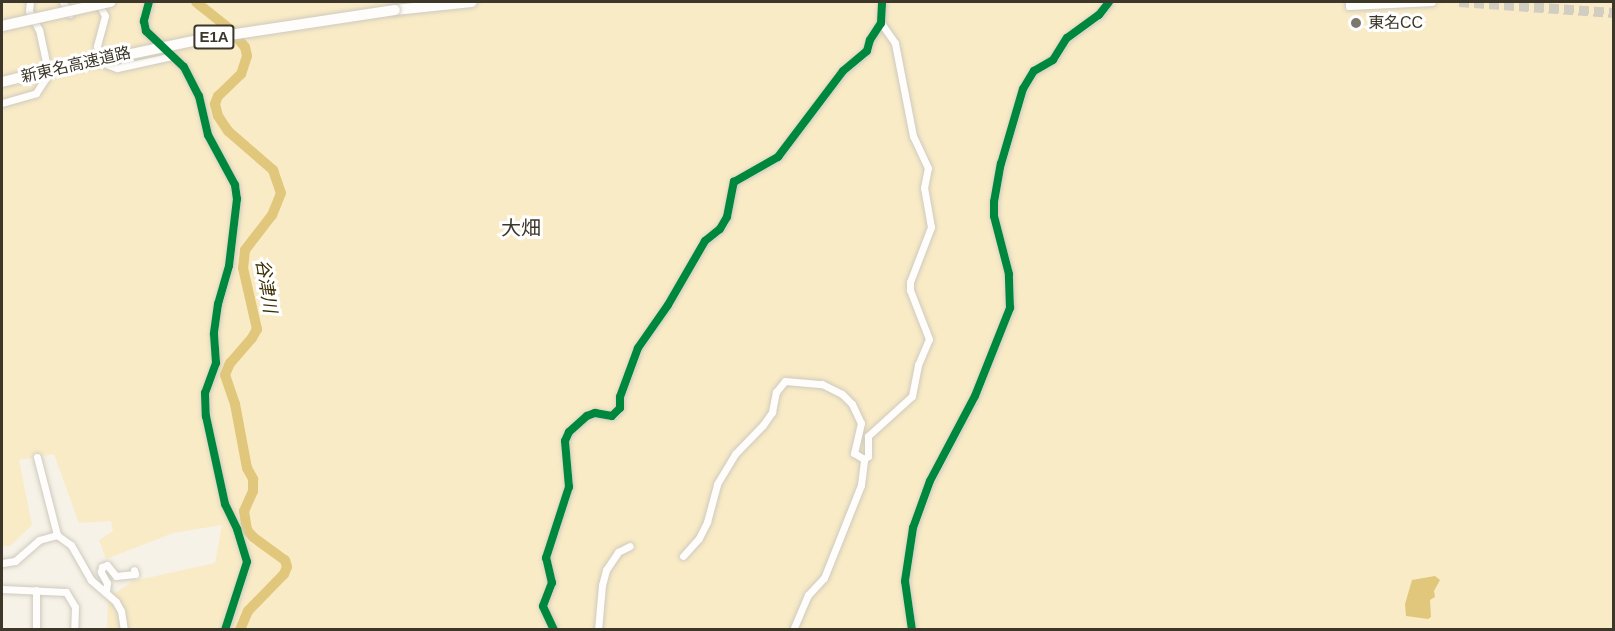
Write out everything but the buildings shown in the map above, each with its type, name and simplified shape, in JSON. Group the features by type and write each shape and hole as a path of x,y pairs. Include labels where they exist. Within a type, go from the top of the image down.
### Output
{"highway":[{"path":"2,26 110,2"},
{"name":"新東名高速道路","path":"2,82 202,39 394,10 472,2"}],"street":[{"path":"2,103 36,93 45,80 46,62 39,30 29,11 30,2"},
{"path":"63,2 70,14 94,5 100,6 105,16 98,46 99,56 103,63 109,66 117,68 172,56"},
{"path":"149,2 144,21 146,31 184,66 199,96 208,135 235,185 237,199 229,266 218,304 214,334 216,363 205,393 206,416 225,504 237,530 247,562 225,630"},
{"path":"554,630 543,606 552,583 546,558 569,487 565,441 569,432 587,416 595,414 612,416 620,408 620,397 638,348 668,305 705,242 720,229 727,217 734,183 778,157 843,71 867,51 870,40 881,23 882,2"},
{"path":"912,630 905,581 913,528 930,481 975,396 1010,309 1010,274 995,223 994,202 1023,89 1034,71 1053,60 1066,38 1099,15 1109,2"},
{"path":"1349,2 1349,6 1370,3 1432,2"},
{"path":"793,630 807,596 824,578 861,485 864,459 868,456 868,436 912,396 918,365 929,339 910,290 910,282 931,227 924,188 928,168 925,155 913,136 895,43 881,23"},
{"path":"683,556 693,548 703,530 722,476 735,454 763,425 772,411 776,392 785,381 822,384 833,387 842,394 852,404 861,423 854,453 864,459"},
{"path":"37,457 57,535 71,545 84,571 106,591 121,611 124,630"},
{"path":"2,563 15,561 39,540 57,535"},
{"path":"598,630 602,585 606,570 618,552 630,546"},
{"path":"106,591 107,583 101,572 102,567 107,565 116,576 135,574 134,570"},
{"path":"2,589 66,592 75,607 74,630"},
{"path":"36,590 36,630"}],"shaded area":[{"path":"2,2 1613,2 1613,629 107,629 108,598 133,581 215,563 222,525 173,533 106,559 99,540 113,531 111,521 79,523 54,454 19,460 32,525 10,546 2,546"},
{"path":"1435,576 1440,580 1434,591 1435,597 1430,600 1431,617 1428,619 1406,616 1405,604 1412,580"}],"waterway":[{"name":"谷津川","path":"196,2 231,30 245,47 247,56 241,74 218,96 215,104 218,116 228,131 273,170 281,193 272,215 245,250 243,268 257,329 230,363 225,375 235,404 247,468 253,479 253,491 244,511 247,530 285,560 287,567 284,574 248,611 240,630"}],"tunnel":[{"path":"1459,2 1614,13"}],"cycle path":[{"path":"149,2 144,21 146,31 184,67 199,96 208,135 235,185 237,199 229,266 218,304 214,334 216,363 205,393 206,416 225,504 237,529 247,562 225,630"},
{"path":"554,630 543,606 552,583 546,558 569,487 565,441 569,432 587,416 595,413 612,416 620,408 620,397 638,348 668,305 705,241 720,229 727,217 734,182 778,157 843,71 867,51 870,40 881,23 882,2"},
{"path":"912,630 905,581 913,528 930,481 975,396 1010,308 1009,274 994,216 994,202 1001,164 1023,89 1034,71 1053,60 1067,38 1099,15 1109,2"}],"place":[{"name":"東名CC","path":"1356,23"}],"district":[{"name":"大畑","path":"521,228"}]}
